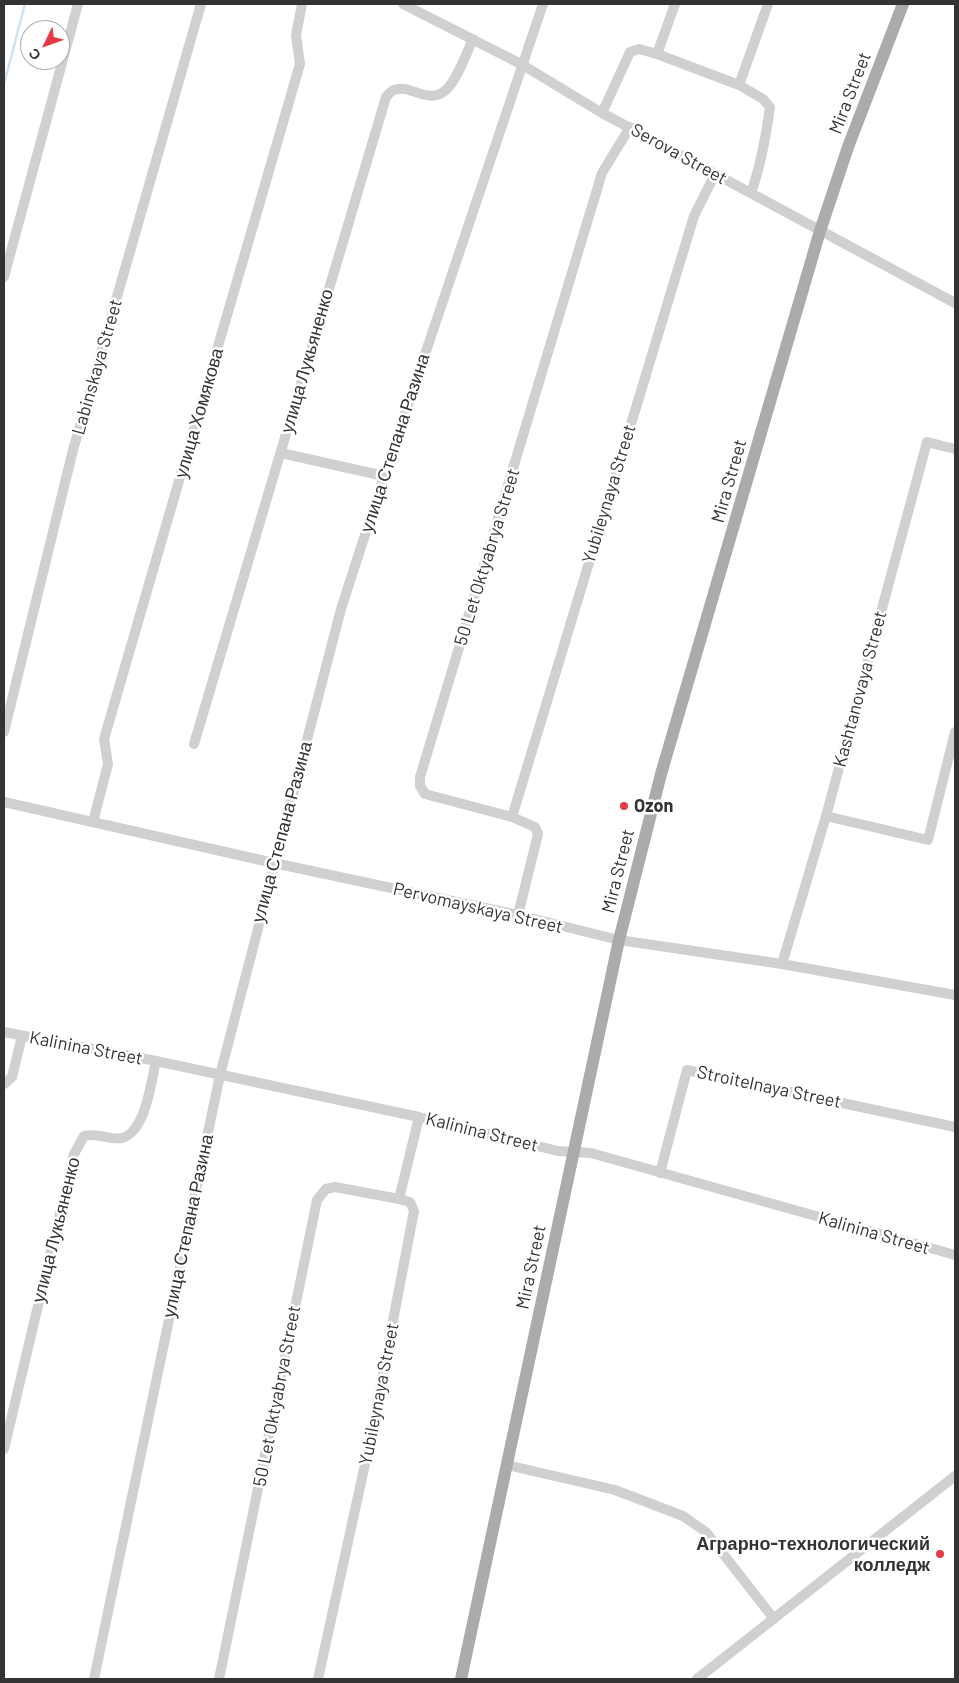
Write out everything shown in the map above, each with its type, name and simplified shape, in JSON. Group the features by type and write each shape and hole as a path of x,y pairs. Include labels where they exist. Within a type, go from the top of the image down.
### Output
{"main road":[{"name":"Mira Street","path":"461,1679 619,940 661,774 820,231 848,147 903,4"}],"street":[{"path":"4,277 78,4"},
{"name":"Labinskaya Street","path":"4,732 73,450 200,4"},
{"name":"улица Хомякова","path":"93,822 108,764 104,739 300,64 296,35 302,4"},
{"name":"Serova Street","path":"403,4 419,7 473,39 521,64 602,113 955,302"},
{"name":"улица Степана Разина","path":"94,1679 220,1075 341,608 521,64 543,4"},
{"path":"657,54 675,4"},
{"path":"739,85 768,4"},
{"name":"улица Лукьяненко","path":"194,744 386,97 393,90 401,88 434,97 444,92 451,85 473,39"},
{"path":"602,113 630,52 639,48 739,85 764,99 770,107 759,171 751,193"},
{"name":"50 Let Oktyabrya Street","path":"518,916 538,834 535,827 512,817 425,794 420,786 420,776 602,173 630,127"},
{"name":"Yubileynaya Street","path":"512,817 694,216 715,174"},
{"name":"Kashtanovaya Street","path":"782,964 826,816 927,442 955,449"},
{"path":"280,453 384,476"},
{"path":"826,816 928,840 955,732"},
{"name":"Pervomayskaya Street","path":"4,802 619,940 782,964 955,994"},
{"name":"Kalinina Street","path":"4,1032 156,1061 419,1117 558,1151 591,1153 955,1255"},
{"path":"4,1084 12,1077 22,1036"},
{"name":"улица Лукьяненко","path":"4,1449 74,1154 84,1136 92,1134 121,1138 133,1132 141,1120 156,1061"},
{"name":"Stroitelnaya Street","path":"660,1173 687,1070 955,1127"},
{"path":"399,1199 419,1117"},
{"name":"50 Let Oktyabrya Street","path":"219,1679 317,1200 326,1189 335,1187 399,1199"},
{"name":"Yubileynaya Street","path":"318,1679 369,1446 414,1211 410,1202 399,1199"},
{"path":"507,1465 615,1490 683,1516 706,1532 774,1619"},
{"path":"697,1679 955,1476"}],"waterway":[{"path":"4,84 25,4"}],"place":[{"name":"Ozon","path":"624,806"},
{"name":"Аграрно-технологический колледж","path":"940,1554"}]}
